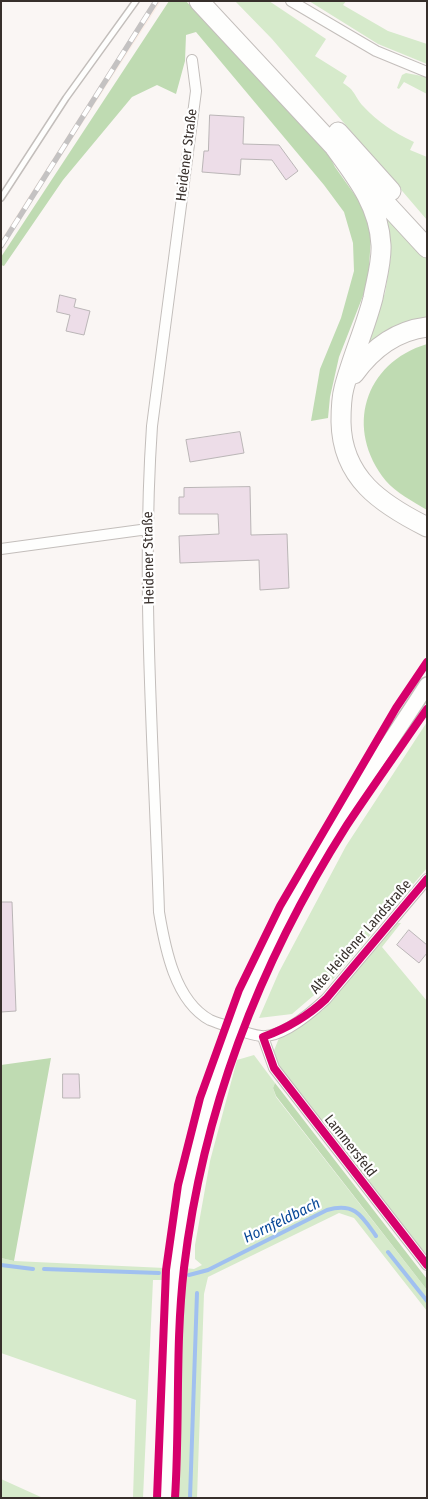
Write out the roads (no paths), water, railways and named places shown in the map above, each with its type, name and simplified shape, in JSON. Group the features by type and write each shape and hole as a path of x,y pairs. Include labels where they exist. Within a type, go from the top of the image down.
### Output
{"highway":[{"path":"199,1 427,248"},
{"path":"216,1 427,232"},
{"path":"335,148 370,200 377,220 381,246 367,322 344,389 342,434 347,455 354,472 384,502 427,527"},
{"path":"344,389 367,356 385,342 411,329 427,326"}],"main road":[{"path":"166,1498 172,1308 180,1224 206,1106 249,988 285,916 340,818 427,685"}],"street":[{"path":"291,1 376,51 427,72"},
{"name":"Heidener Straße","path":"192,60 196,91 152,426 148,529 160,919 175,972 191,1002 210,1020 233,1028"},
{"path":"1,549 148,529"},
{"name":"Alte Heidener Landstraße","path":"263,1037 294,1025 316,1008 341,983 427,879"},
{"path":"233,1028 263,1037"},
{"name":"Lammersfeld","path":"263,1037 274,1068 427,1265"}],"lane":[{"path":"1,198 66,98 136,1"}],"waterway":[{"name":"Hornfeldbach","path":"189,1275 208,1270 327,1210 344,1208 357,1212 376,1236"},
{"name":"Hornfeldbach","path":"388,1252 427,1301"},
{"path":"1,1265 33,1269"},
{"name":"Hornfeldbach","path":"44,1269 159,1273"},
{"path":"190,1498 197,1293"}],"railway":[{"path":"1,246 156,1"}]}
